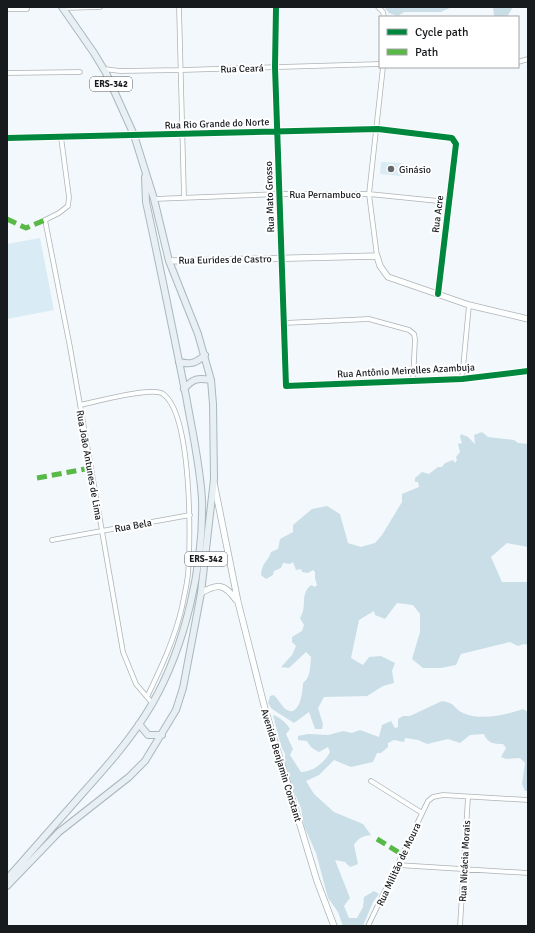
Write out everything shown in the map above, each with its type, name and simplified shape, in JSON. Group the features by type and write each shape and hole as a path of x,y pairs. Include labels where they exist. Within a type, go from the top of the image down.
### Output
{"main road":[{"name":"ERS-342","path":"7,886 59,832 129,777 145,761 176,710 183,688 201,593 214,479 213,404 211,380 205,355 169,261 154,200 134,135 104,69 62,8"},
{"name":"ERS-342","path":"7,879 105,768 139,724 152,704 169,670 185,625 195,576 201,533 202,499 179,362 146,202 144,170"},
{"path":"179,362 189,364 198,362 205,355"},
{"path":"184,389 192,380 198,378 211,380"},
{"path":"139,724 148,735 162,735"}],"street":[{"path":"62,8 100,7"},
{"path":"179,7 182,70 184,197"},
{"name":"Rua Mato Grosso","path":"276,7 275,67 286,386"},
{"path":"378,7 383,12 384,16"},
{"path":"7,9 27,9"},
{"name":"Rua Ceará","path":"104,69 120,71 182,70 379,64"},
{"path":"383,68 378,129 369,194 377,256 380,266 388,277 469,305 528,319"},
{"path":"7,73 80,72"},
{"name":"Rua Rio Grande do Norte","path":"7,138 378,129 452,138"},
{"name":"Rua João Antunes de Lima","path":"61,137 69,197 68,206 59,213 44,220 80,405 123,652 136,684 152,704"},
{"name":"Rua Acre","path":"438,294 456,144 452,138"},
{"name":"Rua Pernambuco","path":"154,200 184,197 279,194 369,194 448,202"},
{"name":"Rua Eurides de Castro","path":"169,261 377,256"},
{"path":"462,380 469,305"},
{"path":"284,323 369,319 409,330 414,334 415,339 413,382"},
{"name":"Rua Antônio Meirelles Azambuja","path":"286,386 462,380 528,371"},
{"path":"80,405 151,390 163,393 170,403 178,420 182,438 190,515 188,576 182,608 162,663 147,697"},
{"name":"Avenida Benjamin Constant","path":"214,479 238,602 265,709 317,881 334,926"},
{"name":"Rua Bela","path":"52,540 190,515"},
{"name":"Avenida Benjamin Constant","path":"201,593 212,587 221,586 229,590 238,602"},
{"path":"370,781 422,813"},
{"name":"Rua Militão de Moura","path":"368,926 428,801 438,796 468,797"},
{"path":"468,797 528,800"},
{"name":"Rua Nicácia Morais","path":"460,926 468,797"},
{"path":"398,865 528,873"}],"shaded area":[{"path":"384,7 452,7 441,12 404,12 398,16 389,13"},
{"path":"493,7 513,7 508,16 494,16"},
{"name":"Ginásio","path":"381,162 402,163 401,176 380,174"},
{"path":"40,238 54,310 7,319 7,244"},
{"path":"482,432 488,437 514,440 518,443 528,444 528,547 507,543 491,557 502,582 528,582 528,645 524,644 518,646 510,642 461,654 456,665 441,668 423,668 412,659 420,632 420,614 413,605 397,603 385,619 375,615 374,611 359,620 351,658 363,665 369,657 381,656 395,663 392,671 394,683 383,686 367,696 324,697 318,708 323,724 322,729 315,729 309,712 294,723 272,709 268,703 270,696 274,695 287,710 295,710 300,702 303,683 306,681 310,671 311,657 306,652 289,668 281,667 292,655 296,646 292,642 292,637 302,631 304,625 300,618 305,593 311,585 315,587 317,585 315,572 313,570 308,573 302,572 301,569 296,570 293,562 290,564 283,563 281,568 274,571 273,575 266,579 261,575 263,567 271,552 278,549 280,539 293,532 293,525 312,509 327,506 340,514 348,543 361,547 375,543 382,535 402,502 402,494 419,487 418,482 415,482 415,478 422,472 429,474 438,467 442,467 445,463 453,460 455,463 457,460 456,457 460,452 458,444 462,443 460,437 461,434 468,437 475,444 474,435"},
{"path":"442,701 452,704 463,713 477,717 501,715 523,709 528,712 528,791 525,791 522,784 525,763 520,758 506,759 501,757 506,748 503,744 489,741 484,734 470,735 460,743 448,739 427,744 418,740 405,738 404,742 394,740 388,743 388,747 381,753 377,753 373,762 351,767 334,760 319,775 306,781 314,794 334,812 363,824 371,835 361,838 354,845 358,864 350,867 345,862 335,860 350,898 344,906 349,918 357,918 363,907 364,897 374,891 379,894 373,902 363,926 343,926 338,912 328,898 316,853 304,826 301,808 289,780 285,765 285,754 281,746 273,715 287,724 290,729 286,734 293,749 290,755 301,772 305,772 318,766 330,752 328,747 319,752 312,748 307,741 298,740 298,736 308,734 328,735 343,731 352,733 360,730 379,737 382,725 391,721 395,728 398,727 398,719 403,716 410,716"}],"marked path":[{"path":"7,219 26,228 45,220"},
{"path":"37,478 91,468"},
{"path":"377,839 403,855"}],"cycle path":[{"path":"276,7 275,67 286,386 462,379 528,371"},
{"path":"7,138 378,129 452,138 456,144 438,294"}],"place":[{"name":"Ginásio","path":"391,169"}]}
